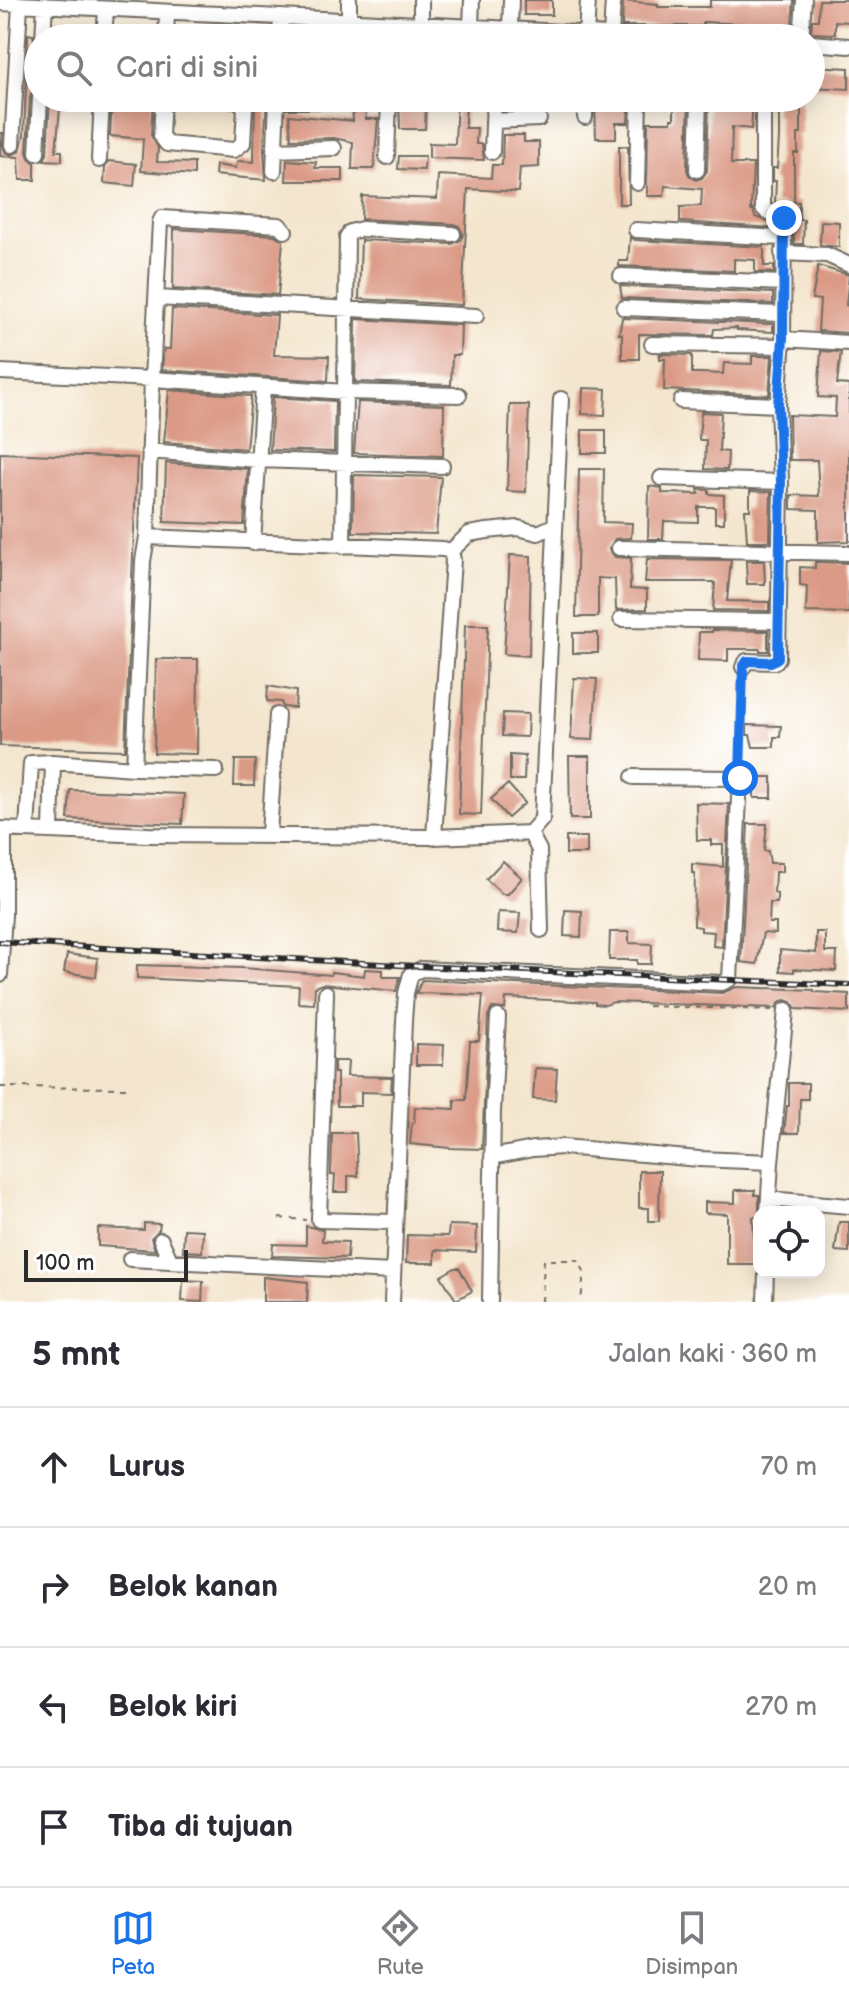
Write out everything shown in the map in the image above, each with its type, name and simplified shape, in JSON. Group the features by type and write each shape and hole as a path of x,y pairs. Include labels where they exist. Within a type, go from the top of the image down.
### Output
{"street":[{"path":"349,0 349,20"},
{"path":"421,0 421,23"},
{"path":"471,24 472,0"},
{"path":"503,24 511,0"},
{"path":"587,24 588,0"},
{"path":"612,24 613,0"},
{"path":"802,24 804,0"},
{"path":"0,3 106,10 142,6 167,13 438,24"},
{"path":"12,145 20,4"},
{"path":"44,24 45,5"},
{"path":"105,24 106,10"},
{"path":"167,13 167,24"},
{"path":"281,17 281,24"},
{"path":"825,44 849,46"},
{"path":"37,153 39,112"},
{"path":"99,160 101,112"},
{"path":"162,112 161,136 167,144 234,150 243,143 245,112"},
{"path":"274,171 276,112"},
{"path":"387,157 389,112"},
{"path":"492,152 493,112"},
{"path":"585,112 585,117"},
{"path":"637,183 639,112"},
{"path":"697,170 699,112"},
{"path":"743,667 747,661 771,662 778,658 781,482 778,405 784,216 763,208 763,112"},
{"path":"493,121 539,119"},
{"path":"274,150 334,148"},
{"path":"134,768 160,222 162,218 279,225 285,231"},
{"path":"343,546 347,237 350,232 362,229 453,234"},
{"path":"636,230 782,245 827,255 849,265"},
{"path":"621,276 782,283"},
{"path":"157,298 476,316"},
{"path":"624,308 781,314"},
{"path":"652,344 849,343"},
{"path":"0,372 346,392 459,395"},
{"path":"253,543 263,387"},
{"path":"0,975 4,915 2,830 148,835 434,837 530,833 542,819 561,399"},
{"path":"681,401 778,405"},
{"path":"149,451 257,460 442,466"},
{"path":"661,478 781,482"},
{"path":"538,533 554,526"},
{"path":"451,551 469,534 518,528 538,533 553,547"},
{"path":"147,537 451,551"},
{"path":"619,548 779,549 849,553"},
{"path":"434,837 453,560 451,551"},
{"path":"621,619 778,621"},
{"path":"269,834 277,715"},
{"path":"51,830 53,762"},
{"path":"27,829 31,763 216,770"},
{"path":"392,1302 404,1021 411,974 421,969 730,979 740,778 633,777"},
{"path":"530,833 539,850 541,930"},
{"path":"326,993 319,1220 395,1222"},
{"path":"769,1206 786,1010"},
{"path":"490,1302 498,1017"},
{"path":"492,1157 563,1147 771,1162"},
{"path":"825,1206 849,1206"},
{"path":"161,1240 170,1260"},
{"path":"130,1259 393,1272"},
{"path":"765,1302 766,1278"}],"path":[{"path":"740,778 743,667"},
{"path":"647,1006 786,1010"},
{"path":"0,1087 130,1088"},
{"path":"279,1218 319,1220"},
{"path":"542,1302 544,1260 578,1260 584,1271 581,1302"}],"building":[{"path":"524,0 552,0 552,15 524,15"},
{"path":"710,0 794,0 792,24 622,24 623,1 658,4 658,7 710,7"},
{"path":"819,0 849,0 849,22 835,21 835,34 825,34 825,24 812,24 812,20 818,20"},
{"path":"825,67 849,68 849,89 825,88"},
{"path":"25,112 29,112 27,152 35,163 35,180 20,180 19,157 0,156 0,133 3,133 2,145 6,153 12,155 20,151"},
{"path":"49,112 60,112 56,151 62,151 62,161 44,160"},
{"path":"111,112 152,112 151,135 158,148 157,162 194,163 194,175 141,171 143,139 110,136"},
{"path":"255,112 266,112 266,180 215,175 216,165 236,168 237,161 254,162"},
{"path":"352,112 366,112 366,119 378,119 374,169 352,169 353,142 334,138 291,139 289,115 353,121"},
{"path":"399,112 426,112 425,129 400,129"},
{"path":"456,112 466,112 465,128 477,128 476,144 482,144 484,160 429,158 429,143 455,144"},
{"path":"595,112 629,112 628,123 616,123 616,138 596,138"},
{"path":"674,112 689,112 687,170 696,180 707,171 709,112 752,112 751,129 732,127 731,164 753,164 751,210 755,217 774,223 774,228 680,222 680,207 701,206 702,189 665,186 664,196 647,196 648,122 671,122"},
{"path":"776,112 801,112 798,153 794,153 794,202 799,202 799,220 804,220 803,244 794,244 793,214 787,205 775,203 773,168 777,168 779,138 779,115"},
{"path":"503,135 524,135 524,142 539,142 539,167 520,168 518,192 468,189 462,305 359,299 361,240 452,244 461,240 463,234 454,224 361,219 362,196 437,199 438,175 491,178 492,165 502,165"},
{"path":"619,146 628,146 629,204 619,204"},
{"path":"399,156 425,156 424,170 398,169"},
{"path":"287,160 316,162 315,168 343,168 343,181 286,181"},
{"path":"109,161 136,164 134,186 104,183 105,167"},
{"path":"821,221 839,222 839,247 820,245"},
{"path":"174,229 275,235 283,241 278,295 173,289"},
{"path":"630,237 635,240 764,247 764,266 774,266 774,273 755,272 755,260 734,259 734,271 619,266 619,261 628,261"},
{"path":"818,266 849,275 846,305 849,306 849,333 818,331 820,300 812,299"},
{"path":"620,286 773,293 773,304 622,298"},
{"path":"172,309 277,315 274,355 329,356 328,381 162,370 164,349 170,349"},
{"path":"622,318 773,324 773,332 737,328 714,329 713,335 639,334 639,359 622,359 622,334 619,334"},
{"path":"356,319 461,325 460,355 452,355 451,385 355,382"},
{"path":"821,351 841,352 837,384 849,385 849,541 818,542 818,510 791,509 791,495 819,496 817,460 790,460 789,415 835,417 836,398 818,397"},
{"path":"660,354 692,355 692,373 723,374 724,363 752,364 752,356 772,356 769,395 664,390 665,359 660,359"},
{"path":"583,388 606,389 605,415 582,414"},
{"path":"169,390 251,396 246,449 164,442"},
{"path":"273,397 335,401 334,452 270,450"},
{"path":"358,402 444,405 443,456 354,453"},
{"path":"510,405 529,405 526,492 507,491"},
{"path":"701,412 721,413 719,451 728,452 727,470 705,469 706,440 699,440"},
{"path":"582,430 606,430 606,453 582,453"},
{"path":"0,453 137,458 125,750 0,746"},
{"path":"166,463 248,469 244,525 164,522"},
{"path":"579,469 604,469 603,522 632,523 631,538 615,539 609,549 615,557 631,558 630,589 647,590 647,609 616,610 615,579 598,578 598,617 576,617"},
{"path":"354,475 441,477 436,534 353,532"},
{"path":"649,486 662,488 662,493 699,494 698,489 724,495 724,523 715,523 715,507 698,507 698,522 664,521 663,539 648,539"},
{"path":"750,491 771,492 770,541 747,541 745,510 750,510"},
{"path":"510,555 531,556 529,656 504,654"},
{"path":"647,559 731,560 727,601 769,602 769,611 713,610 713,582 645,582"},
{"path":"746,561 764,561 765,584 747,584"},
{"path":"815,562 849,563 849,613 806,612 807,586 800,585 800,567 815,568"},
{"path":"465,625 488,625 481,815 459,814"},
{"path":"768,631 768,651 728,649 728,661 698,660 699,632"},
{"path":"573,633 598,633 598,653 573,653"},
{"path":"156,659 198,659 197,754 154,753"},
{"path":"574,678 597,679 593,740 571,739"},
{"path":"268,686 296,691 295,708 283,707 281,702 267,701"},
{"path":"503,713 528,714 527,737 502,736"},
{"path":"747,725 781,726 780,737 774,737 774,747 753,747 750,735 747,735"},
{"path":"510,755 525,756 524,780 510,780"},
{"path":"569,756 590,756 590,819 570,819"},
{"path":"235,760 255,760 254,786 234,786"},
{"path":"754,777 772,777 772,798 754,798"},
{"path":"508,784 525,803 508,818 491,799"},
{"path":"70,790 184,794 182,824 68,819"},
{"path":"696,803 729,804 722,947 713,946 714,932 701,931 701,927 694,926 695,873 692,873 692,864 723,867 723,845 711,845 711,840 697,840"},
{"path":"748,824 767,824 764,851 768,851 770,863 782,863 782,872 775,872 777,903 770,903 769,923 776,923 776,934 763,933 757,964 741,962"},
{"path":"566,837 587,837 587,854 566,854"},
{"path":"503,861 522,878 508,894 502,894 486,879"},
{"path":"565,910 582,911 581,937 564,936"},
{"path":"498,912 520,913 518,933 497,932"},
{"path":"610,932 629,932 629,943 652,944 651,964 637,964 637,960 609,960"},
{"path":"816,932 825,932 825,952 837,952 836,971 780,971 780,950 816,953"},
{"path":"67,954 98,958 96,977 64,972"},
{"path":"137,965 364,976 365,969 383,970 383,977 400,977 396,991 322,984 315,987 314,1004 298,1003 299,986 137,978"},
{"path":"422,980 722,993 737,987 814,990 849,994 849,1012 796,1009 792,1002 786,1000 776,1008 614,1002 605,1005 506,998 505,1009 492,1008 488,1016 482,1149 450,1148 410,1144 415,1107 455,1109 455,1100 466,1100 470,1041 479,1041 483,995 416,993"},
{"path":"416,1044 444,1045 443,1065 416,1065"},
{"path":"334,1061 348,1061 347,1076 392,1077 391,1093 361,1092 361,1106 337,1106"},
{"path":"535,1068 557,1069 555,1100 533,1099"},
{"path":"789,1083 808,1083 808,1099 800,1099 799,1133 784,1133"},
{"path":"332,1133 356,1133 358,1176 348,1176 348,1192 334,1192 335,1175 331,1175"},
{"path":"639,1171 660,1171 659,1221 649,1221 649,1208 639,1208"},
{"path":"735,1190 755,1190 755,1195 759,1195 759,1206 753,1206 753,1264 727,1264 727,1214 705,1213 705,1202 735,1203"},
{"path":"839,1222 849,1222 849,1252 835,1251"},
{"path":"144,1223 160,1224 159,1230 151,1238 155,1250 98,1246 98,1228 144,1230"},
{"path":"449,1225 477,1226 476,1252 435,1250 435,1263 406,1263 407,1235 448,1236"},
{"path":"306,1226 323,1230 322,1241 348,1242 347,1258 272,1256 273,1244 306,1245"},
{"path":"184,1229 203,1230 202,1252 183,1251"},
{"path":"459,1268 472,1291 456,1300 441,1276"},
{"path":"263,1277 308,1282 307,1302 263,1302"},
{"path":"183,1280 203,1281 202,1302 182,1301"}],"railway":[{"path":"0,942 416,966 849,985"}],"route":[{"path":"740,778 744,663 775,662 778,658 781,482 778,405 783,339 784,218"}]}
